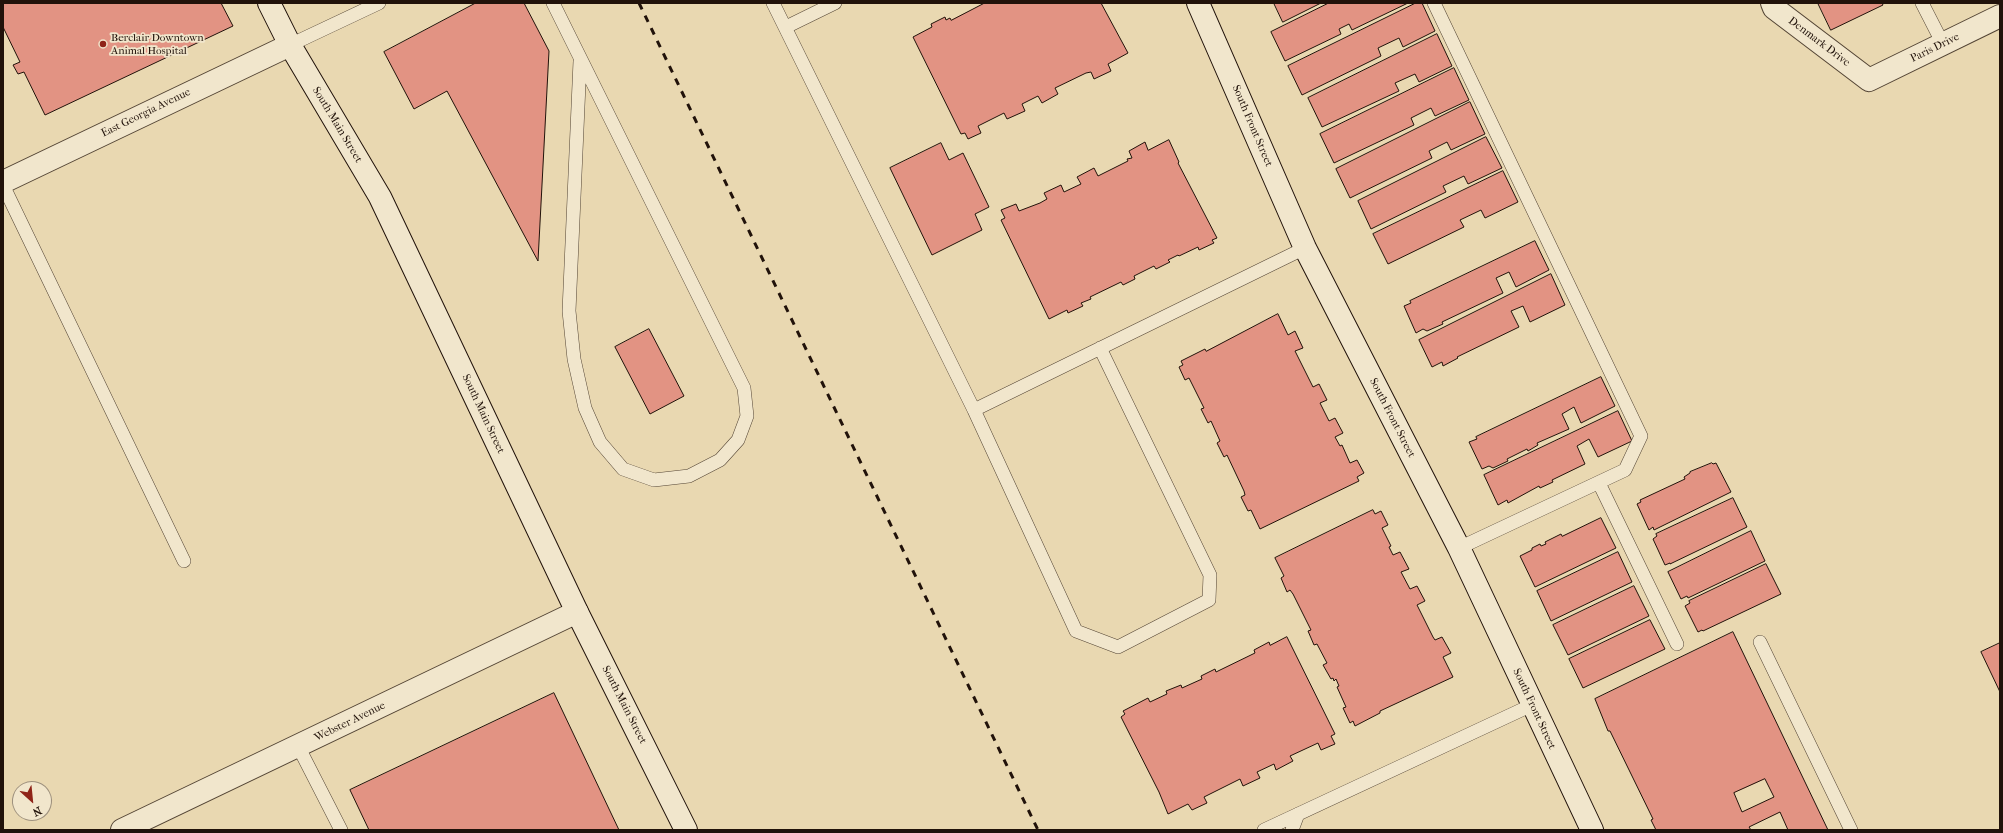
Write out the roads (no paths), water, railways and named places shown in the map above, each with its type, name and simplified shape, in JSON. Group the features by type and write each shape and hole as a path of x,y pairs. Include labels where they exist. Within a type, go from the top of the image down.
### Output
{"main road":[{"name":"South Main Street","path":"269,3 290,45 380,197 577,612 686,830"},
{"name":"South Front Street","path":"1198,3 1305,248 1459,548 1592,830"},
{"name":"Denmark Drive","path":"1772,3 1774,8 1869,80"},
{"name":"Paris Drive","path":"1869,80 2000,16"},
{"name":"East Georgia Avenue","path":"3,182 290,45"},
{"name":"Webster Avenue","path":"122,830 577,612"}],"lane":[{"path":"290,45 379,3"},
{"path":"553,3 744,388 747,416 738,440 720,460 689,476 654,480 623,469 600,442 585,408 574,360 569,311 580,60"},
{"path":"773,3 974,410 1076,631 1118,647 1208,600 1210,575 1100,348"},
{"path":"786,27 835,3"},
{"path":"1434,3 1641,436 1625,470 1459,548"},
{"path":"1922,3 1943,44"},
{"path":"3,185 184,561"},
{"path":"974,410 1305,248"},
{"path":"1599,483 1677,644"},
{"path":"1760,642 1851,830"},
{"path":"1264,830 1532,705"},
{"path":"298,746 341,830"},
{"path":"1292,830 1298,814"}],"railway":[{"path":"639,3 1038,830"}],"place":[{"name":"Berclair Downtown Animal Hospital","path":"103,44"}]}
